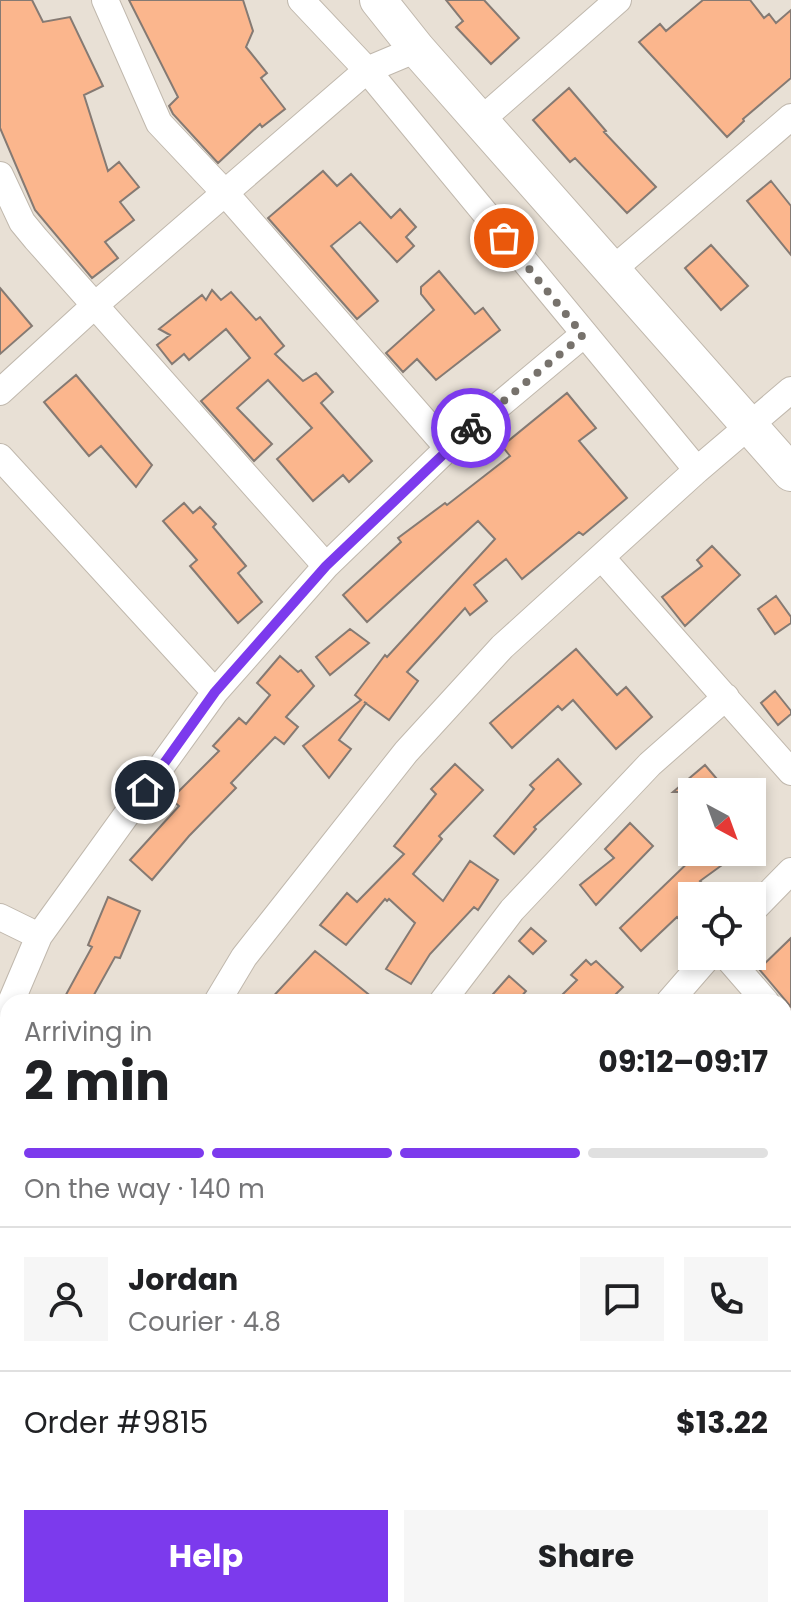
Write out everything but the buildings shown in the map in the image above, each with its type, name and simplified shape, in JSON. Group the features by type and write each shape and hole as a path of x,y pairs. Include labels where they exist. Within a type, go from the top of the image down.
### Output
{"street":[{"path":"105,0 159,123 226,194 448,448"},
{"path":"301,0 367,70 697,470"},
{"path":"378,0 417,49 791,473"},
{"path":"481,120 618,0"},
{"path":"0,392 94,306 367,70 417,49"},
{"path":"611,271 791,117"},
{"path":"0,175 22,222 326,566"},
{"path":"14,994 39,936 215,692 326,566 448,448 583,335"},
{"path":"222,994 244,957 406,752 502,647 697,470 791,390"},
{"path":"0,457 215,692"},
{"path":"602,558 791,772"},
{"path":"448,994 512,910 650,764 726,697"},
{"path":"766,897 791,871"},
{"path":"0,917 39,936"},
{"path":"676,994 697,970"},
{"path":"738,970 759,994"}],"way so far":[{"path":"471,428 583,335 504,238"}],"route":[{"path":"145,790 215,692 326,566 471,428"}]}
